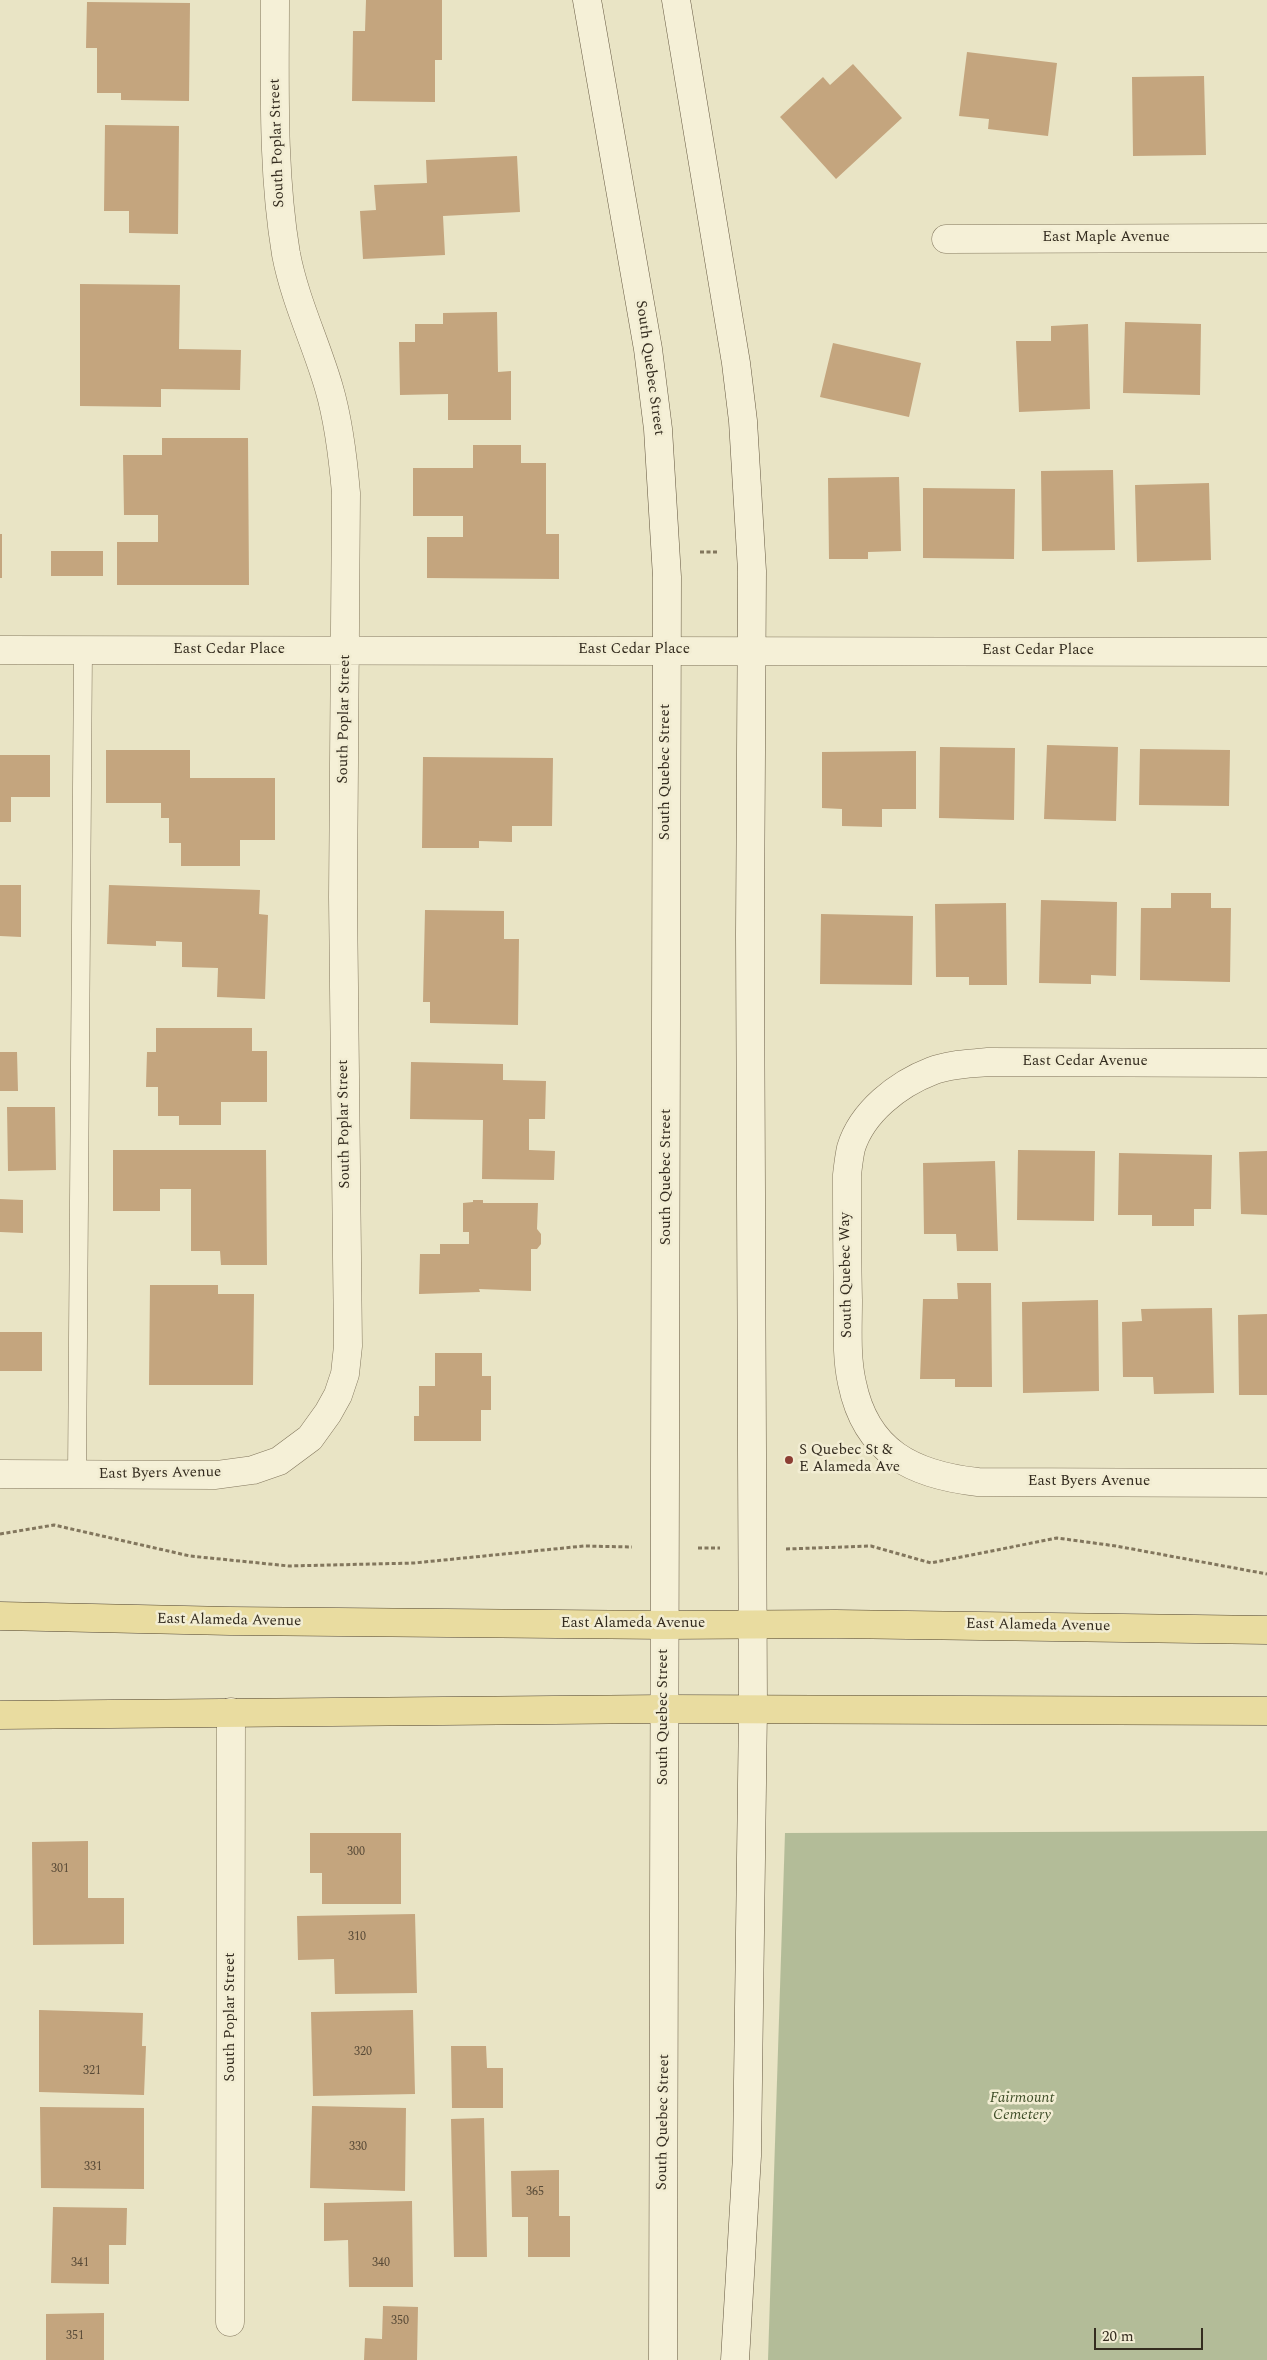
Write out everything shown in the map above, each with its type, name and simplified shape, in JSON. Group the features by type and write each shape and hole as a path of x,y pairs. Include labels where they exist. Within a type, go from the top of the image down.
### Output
{"main road":[{"name":"East Alameda Avenue","path":"0,1616 230,1621 664,1625 752,1623 1267,1630"},
{"path":"0,1715 664,1709 1267,1711"}],"street":[{"name":"South Poplar Street","path":"275,0 276,173 286,255 295,292 329,388 343,460 346,493 343,897 348,1346 345,1374 338,1395 310,1438"},
{"name":"South Quebec Street","path":"587,0 642,314 658,429 667,578 668,1080 664,1625 663,2360"},
{"path":"676,0 727,296 744,421 752,571 750,934 753,1709 747,2147 735,2360"},
{"name":"East Maple Avenue","path":"946,239 1267,238"},
{"name":"East Cedar Place","path":"0,650 1267,652"},
{"name":"East Cedar Avenue","path":"907,1083 932,1071 955,1065 988,1062 1267,1063"},
{"name":"South Quebec Way","path":"907,1083 883,1100 864,1121 851,1147 847,1175 848,1348 851,1382 859,1410 873,1434 889,1450 912,1467"},
{"name":"East Byers Avenue","path":"0,1474 216,1474 253,1470 279,1461 310,1438"},
{"name":"East Byers Avenue","path":"912,1467 947,1479 978,1482 1267,1483"},
{"name":"South Poplar Street","path":"230,2322 231,1712"}],"lane":[{"path":"77,1474 84,650"}],"path":[{"path":"700,552 722,552"},
{"path":"0,1534 54,1525 190,1556 289,1566 414,1563 584,1546 616,1546"},
{"path":"793,1549 872,1546 930,1563 1057,1538 1116,1546 1267,1574"}],"green space":[{"name":"Fairmount Cemetery","path":"1267,1831 1267,2360 768,2360 785,1833"}],"building":[{"path":"366,0 442,0 442,60 435,60 435,102 352,101 353,31 365,31"},
{"path":"87,2 190,3 189,101 121,100 121,93 97,93 97,48 86,48"},
{"path":"967,52 1057,63 1048,136 988,129 989,119 959,116"},
{"path":"853,64 902,118 836,179 780,117 823,77 830,85"},
{"path":"1204,76 1206,155 1133,156 1132,77"},
{"path":"105,125 179,126 178,234 129,233 129,211 104,211"},
{"path":"517,156 520,212 443,216 445,255 363,259 360,211 376,210 374,185 427,183 426,160"},
{"path":"80,284 180,285 179,349 241,350 240,390 161,389 161,407 80,406"},
{"path":"497,312 498,372 511,371 511,420 448,420 448,394 400,395 399,342 415,342 415,324 443,324 443,313"},
{"path":"1125,322 1201,324 1200,395 1123,393"},
{"path":"1088,324 1090,409 1019,412 1016,341 1051,341 1051,326"},
{"path":"833,343 921,363 909,417 820,397"},
{"path":"162,438 248,438 249,585 117,585 117,542 158,542 158,515 124,515 123,455 162,455"},
{"path":"473,445 521,445 521,463 546,463 546,534 559,534 559,579 427,578 427,537 463,537 463,516 413,516 413,468 473,468"},
{"path":"1113,470 1115,550 1042,551 1041,471"},
{"path":"899,477 901,551 868,552 868,559 829,559 828,478"},
{"path":"1209,483 1211,560 1137,562 1135,485"},
{"path":"923,488 1015,489 1014,559 923,558"},
{"path":"0,534 2,534 2,578 0,578"},
{"path":"51,551 103,551 103,576 51,576"},
{"path":"1047,745 1118,747 1116,821 1044,819"},
{"path":"940,747 1015,748 1014,820 939,818"},
{"path":"1140,749 1230,750 1229,806 1139,805"},
{"path":"106,750 190,750 190,778 275,778 275,840 240,840 240,866 181,866 181,843 169,843 169,818 161,818 161,803 106,803"},
{"path":"916,751 916,809 882,809 882,827 842,826 842,809 822,808 822,752"},
{"path":"0,755 50,755 50,797 11,797 11,822 0,822"},
{"path":"423,757 553,758 552,826 512,826 512,842 479,841 479,848 422,848"},
{"path":"0,885 21,885 21,937 0,936"},
{"path":"109,885 260,890 259,914 268,915 265,999 217,997 218,968 182,967 182,942 156,941 156,946 107,944"},
{"path":"1171,893 1211,893 1211,908 1231,908 1230,982 1140,980 1141,908 1171,908"},
{"path":"1041,900 1117,902 1116,976 1091,975 1091,984 1039,983"},
{"path":"1006,903 1007,985 969,985 969,977 936,977 935,904"},
{"path":"425,910 504,911 504,939 519,939 518,1025 430,1023 430,1002 423,1002"},
{"path":"821,914 913,916 912,985 820,984"},
{"path":"156,1028 252,1028 252,1051 267,1051 267,1102 221,1102 221,1125 179,1125 179,1116 158,1116 158,1087 146,1087 147,1052 156,1052"},
{"path":"0,1052 17,1052 18,1091 0,1091"},
{"path":"411,1062 503,1064 503,1080 546,1081 545,1119 529,1119 529,1150 555,1151 554,1180 482,1179 483,1120 410,1119"},
{"path":"7,1107 55,1107 56,1170 8,1171"},
{"path":"113,1150 266,1150 267,1265 221,1265 220,1251 191,1251 191,1189 160,1189 160,1211 113,1211"},
{"path":"1018,1150 1095,1151 1094,1221 1017,1220"},
{"path":"1267,1151 1267,1215 1241,1214 1239,1152"},
{"path":"1119,1153 1212,1155 1211,1209 1194,1209 1194,1226 1152,1226 1152,1215 1118,1215"},
{"path":"995,1161 998,1251 957,1251 956,1234 924,1234 923,1163"},
{"path":"0,1199 23,1200 23,1233 0,1232"},
{"path":"473,1200 483,1200 483,1203 538,1203 537,1229 541,1234 541,1244 537,1249 531,1249 531,1291 479,1289 480,1292 419,1294 420,1254 440,1254 440,1244 469,1244 469,1232 463,1232 463,1203 473,1202"},
{"path":"957,1283 991,1283 992,1387 955,1387 955,1379 920,1379 923,1299 958,1299"},
{"path":"150,1285 218,1285 218,1294 254,1294 253,1385 149,1385"},
{"path":"1098,1300 1099,1391 1023,1393 1022,1302"},
{"path":"1212,1308 1214,1393 1154,1394 1153,1377 1123,1377 1122,1322 1142,1321 1141,1309"},
{"path":"1267,1314 1267,1395 1239,1395 1238,1315"},
{"path":"0,1332 42,1332 42,1371 0,1371"},
{"path":"435,1353 482,1353 482,1376 491,1376 491,1410 481,1410 481,1441 414,1441 414,1416 419,1416 419,1386 435,1386"},
{"path":"310,1833 401,1833 401,1904 322,1904 322,1873 310,1873"},
{"path":"88,1841 88,1898 124,1898 124,1944 33,1945 32,1842"},
{"path":"415,1914 417,1993 335,1994 334,1959 298,1960 297,1916"},
{"path":"39,2010 143,2013 142,2046 146,2046 144,2095 39,2092"},
{"path":"413,2010 415,2094 313,2096 311,2012"},
{"path":"451,2046 486,2046 487,2068 503,2068 503,2108 452,2108"},
{"path":"312,2106 406,2108 405,2191 310,2188"},
{"path":"40,2107 144,2108 144,2189 41,2188"},
{"path":"484,2118 487,2257 454,2257 451,2119"},
{"path":"559,2170 559,2216 570,2216 570,2257 528,2257 528,2217 512,2217 511,2171"},
{"path":"412,2201 413,2287 349,2287 348,2240 324,2241 324,2203"},
{"path":"53,2207 127,2208 126,2245 109,2245 109,2284 51,2283"},
{"path":"383,2306 418,2307 417,2360 364,2360 365,2338 382,2339"},
{"path":"104,2313 104,2360 46,2360 46,2314"}],"place":[{"name":"S Quebec St & E Alameda Ave","path":"789,1460"}]}
